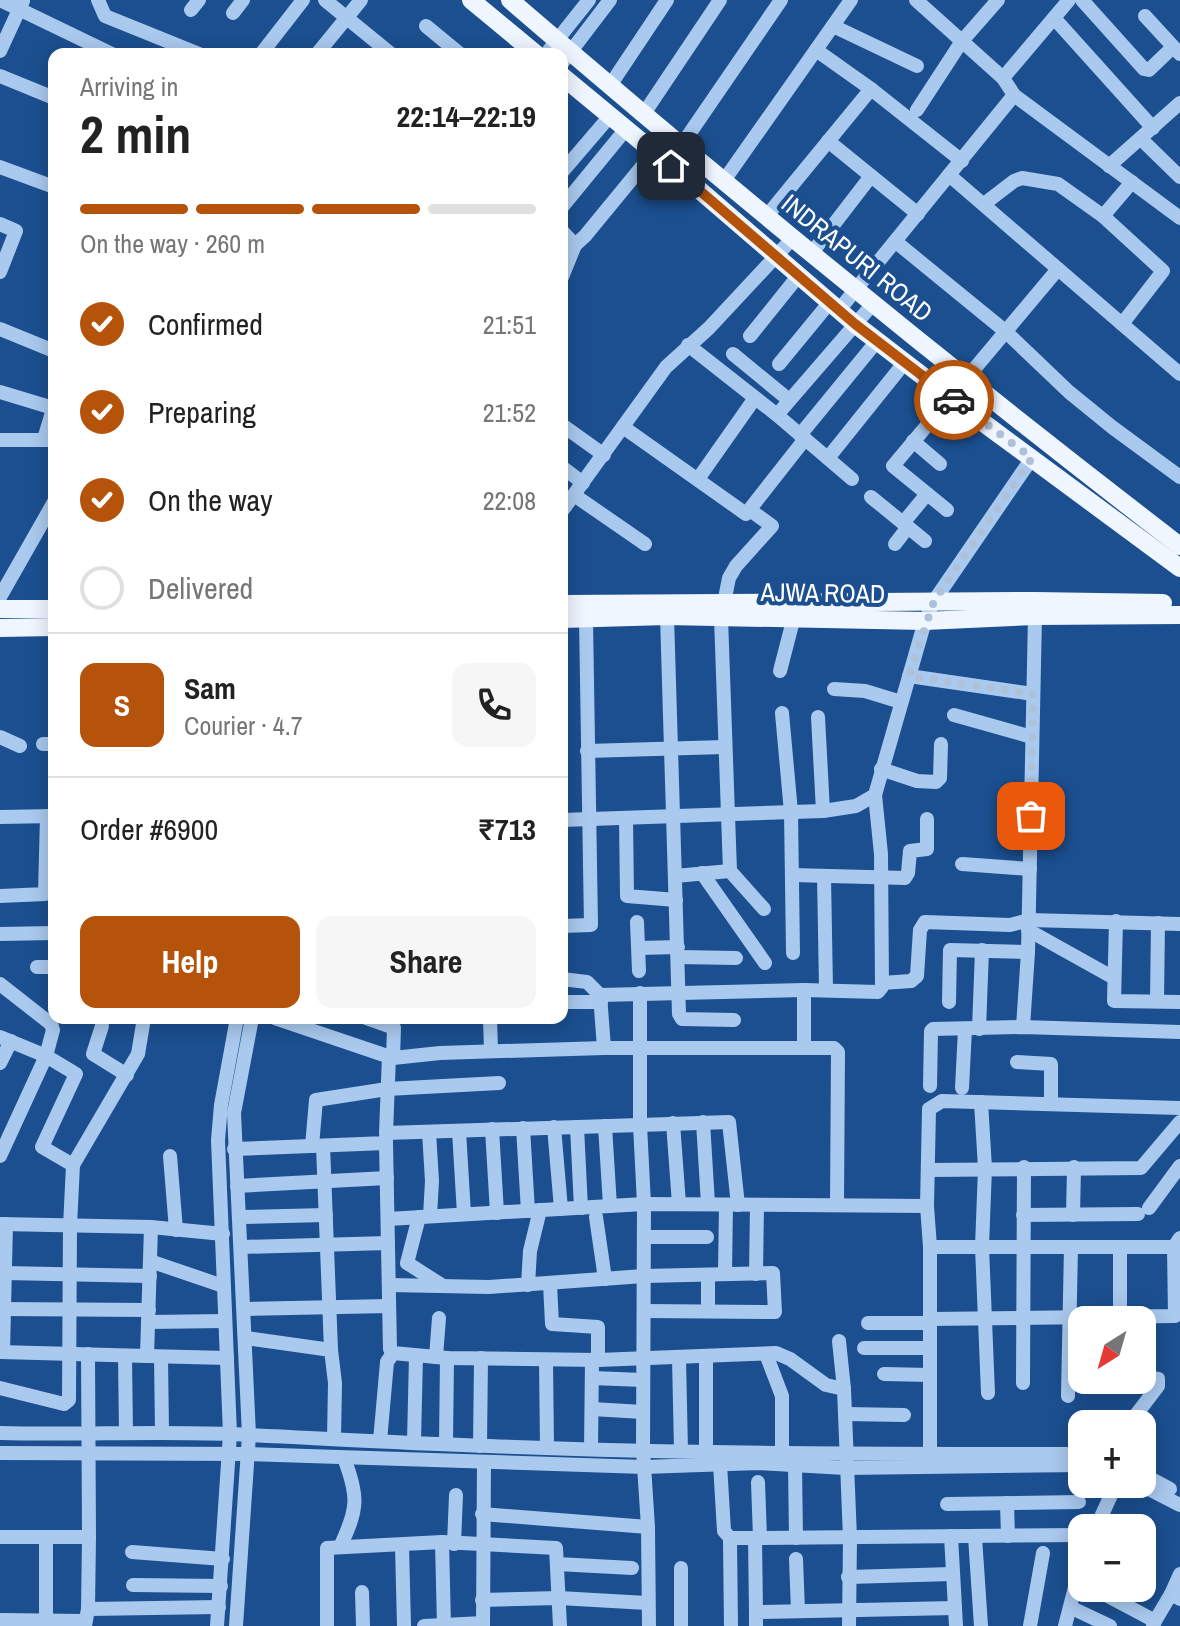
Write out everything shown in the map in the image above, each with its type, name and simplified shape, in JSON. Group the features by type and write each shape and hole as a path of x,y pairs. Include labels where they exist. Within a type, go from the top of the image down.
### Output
{"main road":[{"path":"471,0 529,48"},
{"name":"INDRAPURI ROAD","path":"510,0 555,48"},
{"name":"INDRAPURI ROAD","path":"568,58 609,87 872,305 1178,540"},
{"name":"INDRAPURI ROAD","path":"568,81 855,324 1180,568"},
{"name":"AJWA ROAD","path":"568,604 796,610 934,601 1180,603"},
{"path":"0,609 48,609"},
{"name":"AJWA ROAD","path":"568,619 667,616 722,610"},
{"name":"AJWA ROAD","path":"796,610 925,621 1035,616 1180,615"},
{"path":"0,628 48,627"}],"street":[{"path":"0,0 22,4 57,29 99,48"},
{"path":"98,0 105,16 184,48"},
{"path":"233,13 243,0"},
{"path":"266,48 303,0"},
{"path":"325,0 384,48"},
{"path":"322,48 361,0"},
{"path":"561,48 589,0"},
{"path":"563,48 610,0"},
{"path":"609,87 667,0"},
{"path":"643,115 720,0"},
{"path":"681,146 781,0"},
{"path":"723,182 851,0"},
{"path":"917,110 962,41 998,0"},
{"path":"1003,78 1069,0"},
{"path":"1082,0 1144,69 1149,70 1177,50 1145,16"},
{"path":"920,1 1003,78 1014,95 1180,218"},
{"path":"0,51 22,4"},
{"path":"1054,18 1153,128"},
{"path":"426,26 453,48"},
{"path":"833,26 917,66"},
{"path":"816,50 962,161"},
{"path":"0,76 48,96"},
{"path":"766,217 871,89"},
{"path":"779,364 835,306 855,291 1014,95"},
{"path":"1109,166 1180,103"},
{"path":"568,165 610,116"},
{"path":"568,200 626,129"},
{"path":"1141,139 1180,177"},
{"path":"828,141 918,214"},
{"path":"568,262 575,245 654,152"},
{"path":"0,167 48,185"},
{"path":"949,175 1180,374"},
{"path":"811,254 871,176"},
{"path":"984,204 1022,178 1058,184 1103,216 1163,271 1122,324"},
{"path":"1103,216 1132,182"},
{"path":"0,224 16,231 0,272"},
{"path":"568,237 575,245"},
{"path":"568,503 666,367 709,328 792,239"},
{"path":"896,242 1005,331 1069,392 1180,477"},
{"path":"947,510 893,466 1058,269"},
{"path":"750,336 799,275"},
{"path":"777,415 872,305"},
{"path":"0,329 48,349"},
{"path":"623,427 744,513 750,510 877,341"},
{"path":"688,345 852,479"},
{"path":"733,354 789,400"},
{"path":"828,458 905,362"},
{"path":"0,392 48,405"},
{"path":"698,479 755,398"},
{"path":"568,429 604,455"},
{"path":"0,440 48,440"},
{"path":"913,441 940,464"},
{"path":"568,1001 679,991 826,989 878,992 882,983 881,878 875,795 881,769 925,621 934,601 1032,458"},
{"path":"568,475 578,489 645,544"},
{"path":"895,544 927,494"},
{"path":"871,497 925,541"},
{"path":"750,510 772,526 736,566 725,586 722,610 724,747 730,871 764,909"},
{"path":"0,597 48,512"},
{"path":"35,535 48,535"},
{"path":"780,671 796,610"},
{"path":"667,616 679,1014 682,1019 734,1020"},
{"path":"1023,1027 1028,952 1035,616"},
{"path":"568,926 591,925 586,619"},
{"path":"909,676 1033,694"},
{"path":"834,689 865,691 901,702"},
{"path":"782,713 791,812 793,953"},
{"path":"954,715 1032,737"},
{"path":"818,717 823,811"},
{"path":"0,737 20,746"},
{"path":"881,769 917,781 936,782 940,778 941,744"},
{"path":"587,751 724,747"},
{"path":"568,820 823,811 856,806 875,795"},
{"path":"0,817 48,816"},
{"path":"626,819 627,896 676,900"},
{"path":"792,875 907,876 910,851 927,849 927,819"},
{"path":"0,896 45,894 48,847"},
{"path":"962,864 1030,869"},
{"path":"675,876 730,871"},
{"path":"702,873 765,963"},
{"path":"824,876 826,989"},
{"path":"882,983 911,981 917,976 920,930 925,922 1028,925 1116,921 1180,924"},
{"path":"1116,921 1115,1002 1180,1002"},
{"path":"637,922 639,971"},
{"path":"1157,1001 1158,923"},
{"path":"1028,925 1114,978"},
{"path":"0,934 48,933"},
{"path":"639,948 736,958"},
{"path":"949,1002 950,950 1028,952"},
{"path":"962,1088 982,950"},
{"path":"37,967 48,967"},
{"path":"568,980 587,982 601,998 604,1048"},
{"path":"0,984 48,1022"},
{"path":"804,990 804,1048"},
{"path":"640,993 640,1125 644,1204 643,1450 649,1626"},
{"path":"1,1153 46,1056 53,1030 51,1024"},
{"path":"0,1388 64,1404 69,1398 73,1165 138,1054 143,1024"},
{"path":"217,1626 230,1434 219,1124 236,1024"},
{"path":"236,1626 249,1435 242,1247 234,1149 236,1095 251,1024"},
{"path":"293,1024 391,1057 604,1048 834,1048 838,1052 837,1205"},
{"path":"383,1024 394,1028 387,1089 386,1138 390,1349 393,1353"},
{"path":"490,1024 491,1051"},
{"path":"102,1026 93,1054 127,1075"},
{"path":"930,1086 931,1030 1023,1027 1180,1032"},
{"path":"0,1063 5,1039 72,1071 76,1077 42,1147 73,1165"},
{"path":"1017,1062 1051,1064 1051,1104"},
{"path":"334,1439 335,1383 328,1243 324,1179 317,1146 316,1100 387,1089 499,1083"},
{"path":"930,1460 929,1109 942,1101 1180,1108"},
{"path":"981,1102 985,1168 982,1247 988,1393"},
{"path":"234,1149 317,1146 429,1132 725,1121 732,1125 732,1205 725,1274"},
{"path":"703,1122 708,1204"},
{"path":"673,1123 679,1204"},
{"path":"928,1170 1141,1168 1179,1125"},
{"path":"605,1126 610,1206"},
{"path":"554,1127 561,1209"},
{"path":"577,1127 581,1208"},
{"path":"523,1128 534,1210 528,1285"},
{"path":"492,1129 497,1213"},
{"path":"459,1131 464,1214"},
{"path":"429,1132 432,1181 424,1217 407,1263 443,1286"},
{"path":"170,1156 176,1230"},
{"path":"1023,1215 1143,1211 1180,1166"},
{"path":"1023,1383 1024,1167"},
{"path":"1073,1215 1074,1167"},
{"path":"237,1186 387,1178"},
{"path":"388,1219 644,1204 927,1206"},
{"path":"756,1274 757,1205"},
{"path":"240,1217 326,1215"},
{"path":"596,1217 605,1279"},
{"path":"223,1234 151,1227 3,1224 5,1273 1,1352 227,1358"},
{"path":"151,1227 148,1316 162,1433"},
{"path":"644,1237 707,1237"},
{"path":"242,1247 388,1243"},
{"path":"930,1247 1120,1247 1177,1252 1175,1316 1156,1316"},
{"path":"1069,1306 1071,1247"},
{"path":"1120,1247 1120,1306"},
{"path":"5,1273 70,1275 150,1269 223,1286"},
{"path":"389,1285 528,1285 644,1276 773,1273 775,1312 644,1311"},
{"path":"708,1275 708,1311"},
{"path":"550,1284 552,1324 596,1325 599,1328 592,1378 591,1449"},
{"path":"245,1309 389,1306"},
{"path":"2,1309 70,1309 225,1321"},
{"path":"868,1323 1068,1317"},
{"path":"439,1318 446,1444"},
{"path":"246,1338 331,1350"},
{"path":"839,1341 850,1538 849,1626"},
{"path":"864,1348 929,1348"},
{"path":"393,1353 546,1360 766,1354 784,1356 816,1379 844,1389"},
{"path":"380,1441 387,1362 393,1353"},
{"path":"85,1619 89,1537 88,1354"},
{"path":"766,1354 782,1396 782,1452"},
{"path":"125,1356 131,1433 137,1452"},
{"path":"414,1442 416,1356"},
{"path":"706,1356 706,1451"},
{"path":"480,1446 481,1358"},
{"path":"679,1358 681,1451"},
{"path":"546,1360 547,1448"},
{"path":"884,1374 929,1375"},
{"path":"592,1378 643,1380"},
{"path":"1140,1410 1152,1394"},
{"path":"592,1409 643,1412"},
{"path":"845,1414 904,1415"},
{"path":"0,1433 230,1434 480,1446 782,1452 845,1461"},
{"path":"0,1453 248,1454 644,1467 795,1465 1068,1455"},
{"path":"340,1547 353,1518 356,1499 344,1458"},
{"path":"930,1460 1068,1465"},
{"path":"424,1626 483,1625 484,1462"},
{"path":"720,1464 724,1531 731,1539 731,1626"},
{"path":"795,1465 796,1538"},
{"path":"1156,1481 1180,1494"},
{"path":"758,1482 756,1619 798,1611 955,1608"},
{"path":"1156,1493 1180,1505"},
{"path":"444,1625 448,1543 456,1495"},
{"path":"947,1504 1079,1502"},
{"path":"1007,1503 1008,1536"},
{"path":"482,1514 648,1527"},
{"path":"731,1539 1068,1535"},
{"path":"951,1536 956,1626"},
{"path":"0,1537 89,1537"},
{"path":"46,1537 46,1621"},
{"path":"975,1537 981,1626"},
{"path":"327,1626 326,1550 329,1547 448,1543 556,1548 560,1626"},
{"path":"402,1546 404,1626"},
{"path":"132,1552 223,1559"},
{"path":"1030,1626 1043,1553"},
{"path":"796,1559 798,1611"},
{"path":"557,1564 632,1568"},
{"path":"681,1568 681,1626"},
{"path":"848,1577 952,1574"},
{"path":"1118,1602 1154,1623 1175,1596 1180,1574"},
{"path":"133,1585 221,1586"},
{"path":"362,1592 363,1626"},
{"path":"482,1600 559,1598 647,1603"},
{"path":"1065,1626 1072,1602"},
{"path":"10,1622 219,1607"},
{"path":"1074,1609 1113,1626 1127,1607"}],"way so far":[{"path":"954,400 1032,458 934,601 909,676 1033,694 1031,816"}],"route":[{"path":"671,166 855,324 954,400"}]}
